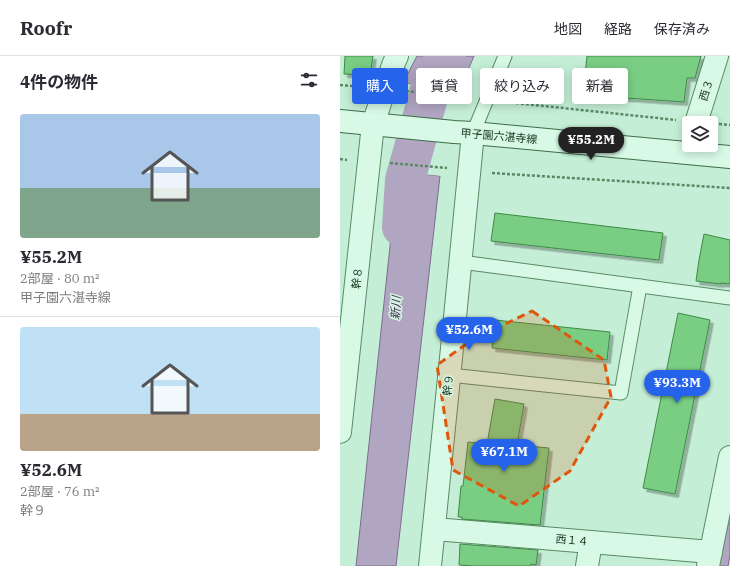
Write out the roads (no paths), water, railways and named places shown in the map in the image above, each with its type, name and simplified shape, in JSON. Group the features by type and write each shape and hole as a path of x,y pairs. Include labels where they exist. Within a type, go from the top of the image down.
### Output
{"street":[{"name":"幹８","path":"340,432 346,319 393,65 397,56"},
{"name":"西３","path":"699,116 717,56"},
{"name":"甲子園六湛寺線","path":"340,121 463,133 682,149"},
{"name":"幹９","path":"430,566 461,262 459,170 463,133"},
{"name":"甲子園六湛寺線","path":"704,152 730,157"},
{"path":"709,559 730,457"},
{"name":"西１４","path":"434,529 591,542 709,559"},
{"path":"587,566 591,542"}],"lane":[{"path":"463,133 487,100 505,56"},
{"path":"461,262 730,298"},
{"path":"449,375 621,393 640,286"}],"water":[{"path":"417,56 474,56 469,68 416,68 416,85 408,84 408,73"},
{"path":"398,171 440,176 396,566 356,566"},
{"path":"730,498 730,555 728,566 716,566"}],"waterway":[{"name":"新川","path":"402,227 405,180 432,83 446,56"}]}
